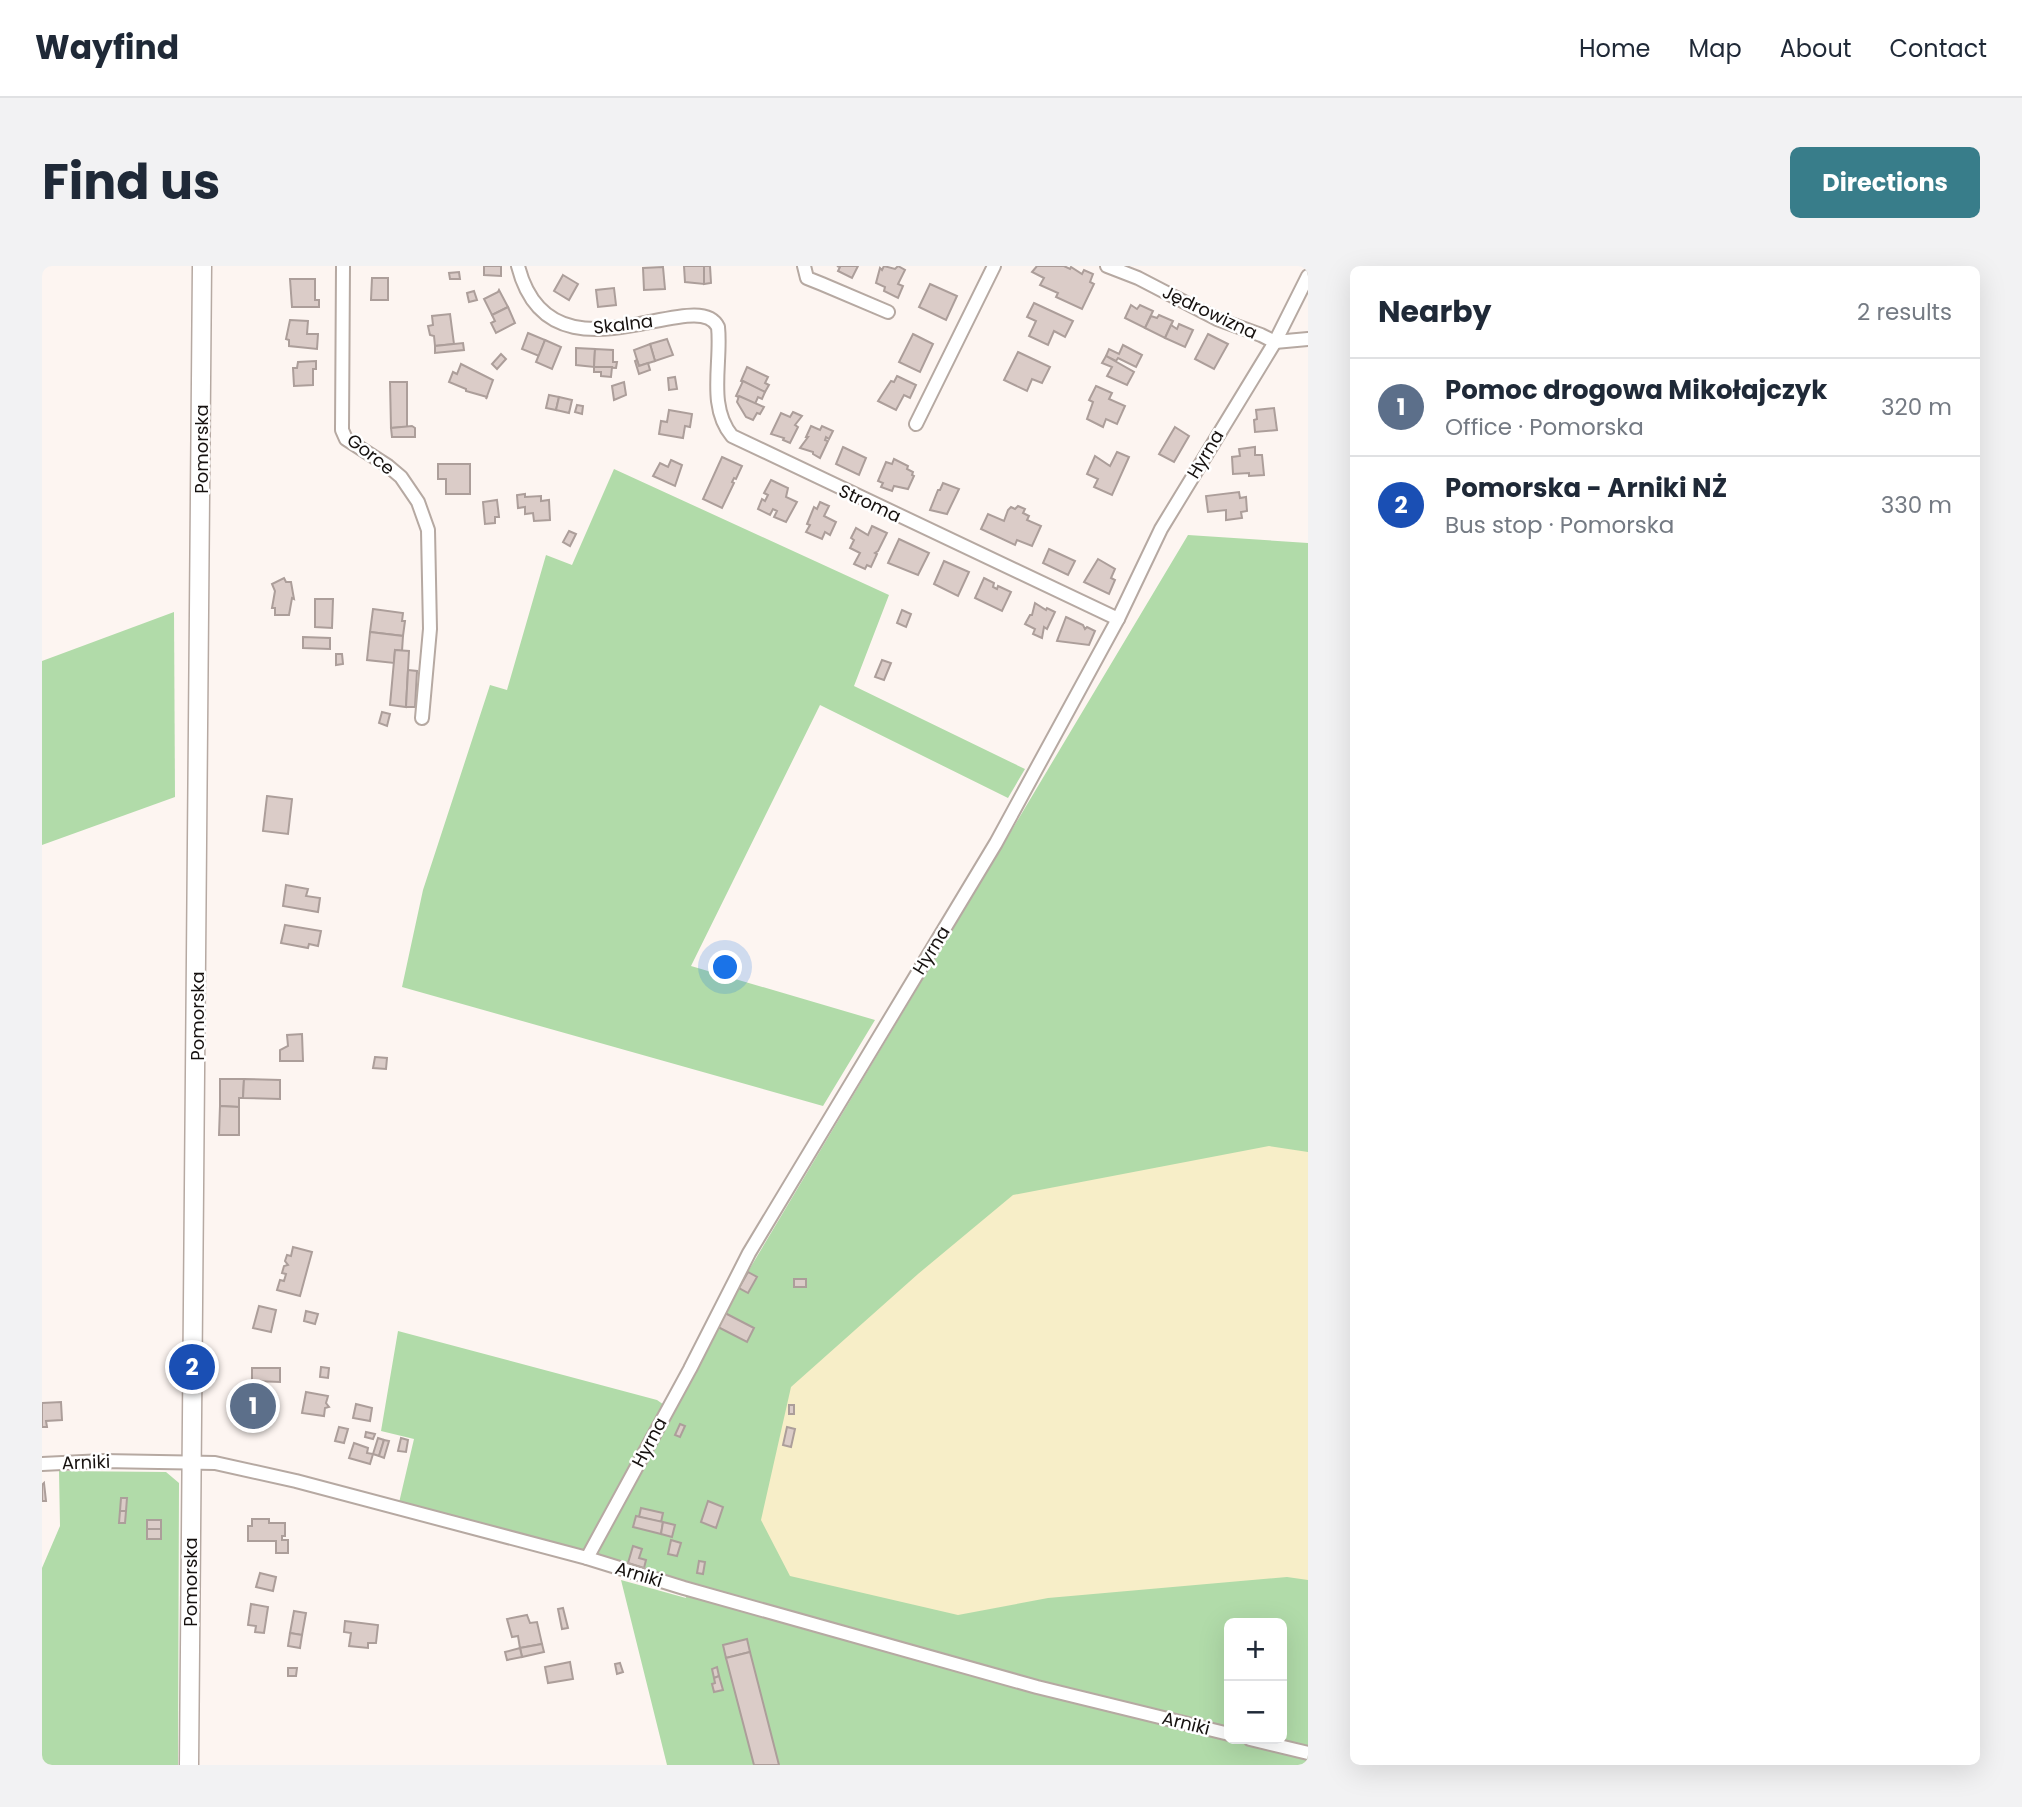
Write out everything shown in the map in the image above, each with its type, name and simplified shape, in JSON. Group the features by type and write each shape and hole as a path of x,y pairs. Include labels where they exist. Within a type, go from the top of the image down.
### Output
{"street":[{"name":"Pomorska","path":"189,1765 202,266"},
{"name":"Gorce","path":"343,266 342,430 346,439 401,477 418,502 428,530 430,629 422,718"},
{"name":"Skalna","path":"518,266 527,290 542,310 569,325 592,330 607,329 701,314 715,321"},
{"path":"804,266 807,278 812,282 888,312"},
{"path":"916,424 994,266"},
{"name":"Jędrowizna","path":"1107,266 1138,278 1217,320 1275,342"},
{"name":"Hyrna","path":"587,1558 749,1254 996,844 1118,619 1161,529 1275,342 1308,276"},
{"name":"Stroma","path":"715,321 719,336 717,386 720,413 723,425 732,436 1118,619"},
{"path":"1275,342 1308,339"},
{"name":"Arniki","path":"42,1464 103,1461 221,1464 296,1481 587,1558 684,1588 1037,1687 1224,1733"},
{"path":"1271,1744 1308,1753"}],"green space":[{"path":"614,469 889,595 854,686 1025,769 1008,798 820,705 691,966 875,1020 823,1106 402,987 423,890 490,685 507,690 546,555 572,565"},
{"path":"1188,535 1308,543 1308,1765 667,1765 621,1580 686,1598 684,1588 398,1507 414,1439 381,1431 398,1331 657,1400 667,1407"},
{"path":"174,612 175,797 42,845 42,661"},
{"path":"59,1471 166,1472 179,1483 178,1765 42,1765 42,1568 60,1526"}],"sand":[{"path":"1269,1146 1308,1152 1308,1580 1287,1577 1048,1598 958,1615 790,1576 761,1520 791,1387 918,1274 1013,1195"}],"building":[{"path":"484,266 501,266 501,276 484,275"},
{"path":"684,266 704,266 704,284 685,282"},
{"path":"704,266 710,266 711,283 704,284"},
{"path":"837,266 858,266 852,278 838,271 840,267"},
{"path":"884,266 895,269 898,266 905,270 898,284 903,286 898,298 884,291 885,287 876,283 880,268 882,270"},
{"path":"1037,266 1071,267 1082,274 1084,270 1093,274 1090,282 1094,284 1082,309 1056,297 1058,293 1040,285 1044,278 1032,272"},
{"path":"663,267 665,289 644,290 643,268"},
{"path":"459,272 460,279 450,279 449,273"},
{"path":"563,275 578,284 569,300 554,291"},
{"path":"372,278 388,278 388,300 371,300"},
{"path":"290,279 315,279 315,300 319,300 319,307 292,307"},
{"path":"930,284 957,296 946,320 919,307"},
{"path":"614,288 616,305 598,307 596,290"},
{"path":"499,290 508,307 492,315 484,299"},
{"path":"474,291 477,300 469,302 467,293"},
{"path":"1034,303 1073,321 1065,337 1054,331 1048,345 1029,336 1036,321 1027,317"},
{"path":"1131,305 1137,309 1140,305 1153,311 1145,328 1125,318"},
{"path":"508,307 515,323 496,333 491,323 495,321 492,315"},
{"path":"450,314 454,344 435,346 434,336 430,335 428,326 433,325 432,316"},
{"path":"1159,315 1173,321 1165,338 1145,328 1151,316 1157,318"},
{"path":"290,320 308,321 307,334 318,334 317,349 289,346 289,340 286,339"},
{"path":"1179,324 1193,330 1185,347 1165,338 1171,325 1177,329"},
{"path":"528,333 545,340 539,356 522,349"},
{"path":"913,334 933,344 920,372 899,362"},
{"path":"1208,334 1228,344 1214,369 1195,359"},
{"path":"667,339 673,355 655,361 650,344"},
{"path":"545,340 561,347 552,369 536,362"},
{"path":"463,343 464,350 435,353 435,346"},
{"path":"650,344 655,361 639,366 634,350"},
{"path":"1123,345 1142,355 1136,367 1118,358 1116,361 1106,356 1109,349 1119,354"},
{"path":"576,348 595,349 594,367 576,365"},
{"path":"595,349 613,350 616,368 594,367"},
{"path":"1018,352 1050,367 1042,383 1032,379 1027,391 1004,380"},
{"path":"501,354 506,359 497,369 492,364"},
{"path":"1106,356 1134,372 1127,385 1107,376 1112,367 1102,363"},
{"path":"637,360 639,366 648,363 650,370 639,374 635,361"},
{"path":"316,361 313,385 294,386 293,368 297,368 298,362"},
{"path":"461,364 493,380 487,397 466,391 449,382 453,372 457,374"},
{"path":"594,367 612,367 611,377 594,372"},
{"path":"747,367 768,377 765,383 769,385 765,392 741,381"},
{"path":"897,376 916,385 910,398 904,395 896,410 878,401"},
{"path":"675,377 677,389 669,390 668,378"},
{"path":"743,381 765,392 762,399 758,397 755,404 736,396"},
{"path":"390,382 407,382 407,427 391,428"},
{"path":"624,382 626,395 614,400 612,386"},
{"path":"1096,386 1112,393 1109,399 1125,406 1117,424 1106,419 1103,427 1087,419 1093,402 1089,400"},
{"path":"549,395 559,397 556,410 546,408"},
{"path":"739,396 764,407 753,420 746,417 737,402"},
{"path":"559,397 572,400 569,413 556,410"},
{"path":"577,405 583,406 582,414 575,412"},
{"path":"1274,408 1277,430 1255,432 1256,410"},
{"path":"669,410 692,414 690,427 685,426 683,438 659,434 661,421 667,422"},
{"path":"793,412 802,416 795,425 798,427 790,443 771,434 781,413 790,417"},
{"path":"811,426 820,430 822,426 833,431 829,439 826,437 825,440 828,441 820,458 813,452 800,448 808,437"},
{"path":"1175,427 1189,436 1174,462 1159,454"},
{"path":"391,428 415,428 415,437 392,437"},
{"path":"843,447 866,458 859,475 836,464"},
{"path":"1255,447 1255,455 1262,455 1264,475 1233,474 1232,457 1240,456 1239,449"},
{"path":"1117,452 1129,457 1112,495 1094,487 1098,479 1087,474 1095,456 1110,466"},
{"path":"722,457 742,466 732,482 734,483 722,508 703,499"},
{"path":"894,459 908,466 907,469 913,472 908,489 894,486 892,491 881,487 883,483 878,481 886,462 892,464"},
{"path":"671,460 682,465 675,486 653,476 660,463 668,467"},
{"path":"438,464 470,464 470,494 446,494 446,479 438,479"},
{"path":"771,480 788,488 786,497 797,502 786,522 774,517 777,511 773,509 770,515 758,509 762,499 765,501 768,495 764,493"},
{"path":"943,483 959,489 947,514 930,510"},
{"path":"1239,492 1240,498 1246,497 1247,511 1241,512 1242,518 1226,520 1226,510 1208,512 1206,496"},
{"path":"525,494 525,497 541,496 541,501 549,500 550,520 534,521 533,513 525,514 525,507 518,508 517,495"},
{"path":"497,500 499,517 495,517 495,523 485,524 483,502"},
{"path":"820,502 829,506 824,516 836,522 830,535 825,532 822,539 806,532 814,507 817,509"},
{"path":"1018,506 1025,509 1023,513 1029,516 1027,520 1041,526 1032,546 1017,540 1015,545 981,529 988,514 1004,521 1008,510"},
{"path":"872,526 887,533 875,553 877,554 871,567 867,565 865,569 854,564 860,553 850,548 854,540 851,538 856,528 868,535"},
{"path":"569,531 576,534 570,546 563,542"},
{"path":"899,539 929,553 918,575 888,563"},
{"path":"1049,549 1075,561 1068,575 1043,563"},
{"path":"1098,559 1115,569 1111,578 1115,580 1109,594 1084,582"},
{"path":"944,561 969,572 958,596 934,584"},
{"path":"284,578 286,582 291,582 294,599 292,598 289,615 275,615 275,608 272,608 275,591 272,584"},
{"path":"984,578 994,583 993,587 997,589 998,586 1011,592 1002,611 975,598"},
{"path":"315,599 333,599 332,628 315,627"},
{"path":"1035,603 1055,612 1047,629 1044,627 1042,638 1033,634 1035,629 1025,624 1032,615"},
{"path":"373,609 403,613 403,636 370,632"},
{"path":"902,610 911,614 906,627 897,623"},
{"path":"1066,617 1083,625 1085,629 1087,627 1095,631 1089,645 1057,641"},
{"path":"370,632 403,636 402,651 395,650 394,663 367,660"},
{"path":"303,637 330,638 330,649 303,648"},
{"path":"395,650 409,651 406,707 390,705"},
{"path":"336,654 342,654 343,664 336,665"},
{"path":"882,660 891,663 884,680 875,677"},
{"path":"408,670 417,671 415,707 406,707"},
{"path":"382,712 390,714 387,726 379,723"},
{"path":"267,796 292,799 288,834 263,831"},
{"path":"286,885 308,889 306,896 320,898 318,912 283,906"},
{"path":"285,925 321,931 318,946 309,944 308,948 281,943"},
{"path":"302,1034 303,1061 280,1061 280,1050 288,1046 287,1035"},
{"path":"375,1057 387,1058 386,1069 373,1068"},
{"path":"220,1079 244,1079 243,1098 239,1098 239,1107 220,1106"},
{"path":"244,1079 280,1080 280,1099 243,1098"},
{"path":"220,1106 239,1107 239,1135 219,1135"},
{"path":"293,1247 312,1252 300,1296 277,1290 280,1280 284,1281 286,1274 282,1273 284,1266 288,1265 285,1261 287,1255 291,1256"},
{"path":"748,1272 757,1277 748,1293 739,1288"},
{"path":"794,1279 806,1279 806,1287 794,1287"},
{"path":"259,1306 276,1310 271,1332 253,1328"},
{"path":"306,1311 318,1314 315,1324 304,1321"},
{"path":"725,1313 754,1328 747,1342 718,1327"},
{"path":"321,1367 329,1368 328,1378 320,1377"},
{"path":"252,1368 280,1368 280,1382 252,1381"},
{"path":"264,1391 264,1396 277,1396 278,1409 265,1410 265,1418 249,1419 248,1392"},
{"path":"306,1392 328,1396 326,1403 329,1407 325,1408 324,1416 302,1413"},
{"path":"61,1402 62,1420 46,1421 47,1427 42,1427 42,1403"},
{"path":"356,1404 372,1408 370,1421 353,1418"},
{"path":"789,1405 794,1405 794,1414 789,1414"},
{"path":"680,1424 685,1426 680,1437 675,1435"},
{"path":"339,1427 348,1429 344,1443 335,1441"},
{"path":"787,1427 795,1429 791,1447 783,1445"},
{"path":"366,1432 375,1434 373,1439 365,1437"},
{"path":"378,1438 384,1440 379,1456 373,1454"},
{"path":"401,1438 408,1440 406,1452 398,1451"},
{"path":"384,1440 389,1441 384,1458 379,1456"},
{"path":"354,1443 368,1448 367,1453 373,1454 370,1464 349,1458"},
{"path":"44,1483 46,1501 42,1501 42,1485"},
{"path":"121,1498 127,1498 126,1511 120,1511"},
{"path":"708,1501 723,1507 716,1528 701,1522"},
{"path":"641,1508 663,1513 661,1522 639,1517"},
{"path":"120,1511 126,1511 125,1523 119,1523"},
{"path":"636,1516 663,1522 661,1534 633,1527"},
{"path":"252,1519 285,1523 285,1536 282,1536 282,1540 288,1540 288,1553 276,1553 276,1541 248,1541 248,1526 252,1526"},
{"path":"147,1520 161,1520 161,1529 147,1529"},
{"path":"663,1522 675,1525 672,1537 661,1534"},
{"path":"147,1529 161,1529 161,1539 147,1539"},
{"path":"671,1540 681,1543 677,1556 668,1554"},
{"path":"633,1546 642,1549 639,1558 646,1560 644,1568 628,1563"},
{"path":"699,1561 705,1562 703,1574 697,1573"},
{"path":"260,1573 276,1577 273,1591 256,1587"},
{"path":"251,1604 268,1607 264,1633 255,1632 256,1626 248,1625"},
{"path":"563,1608 568,1628 562,1629 558,1609"},
{"path":"294,1611 306,1613 302,1635 290,1633"},
{"path":"527,1615 530,1623 537,1622 542,1644 520,1648 518,1636 512,1637 507,1619"},
{"path":"345,1621 378,1625 376,1643 368,1643 368,1648 349,1646 351,1633 344,1632"},
{"path":"290,1633 302,1635 300,1648 288,1646"},
{"path":"747,1639 750,1652 726,1658 723,1645"},
{"path":"542,1644 544,1652 522,1657 520,1648"},
{"path":"520,1648 522,1657 507,1660 505,1652"},
{"path":"750,1652 779,1765 754,1765 726,1658"},
{"path":"570,1662 573,1679 548,1683 545,1667"},
{"path":"620,1663 623,1672 617,1674 615,1664"},
{"path":"717,1667 719,1676 714,1678 712,1669"},
{"path":"288,1668 297,1668 296,1676 288,1676"},
{"path":"719,1676 723,1690 714,1692 712,1684 715,1683 714,1678"}],"place":[{"name":"Pomorska - Arniki NŻ","path":"192,1367"},
{"name":"Pomoc drogowa Mikołajczyk","path":"253,1406"}]}
